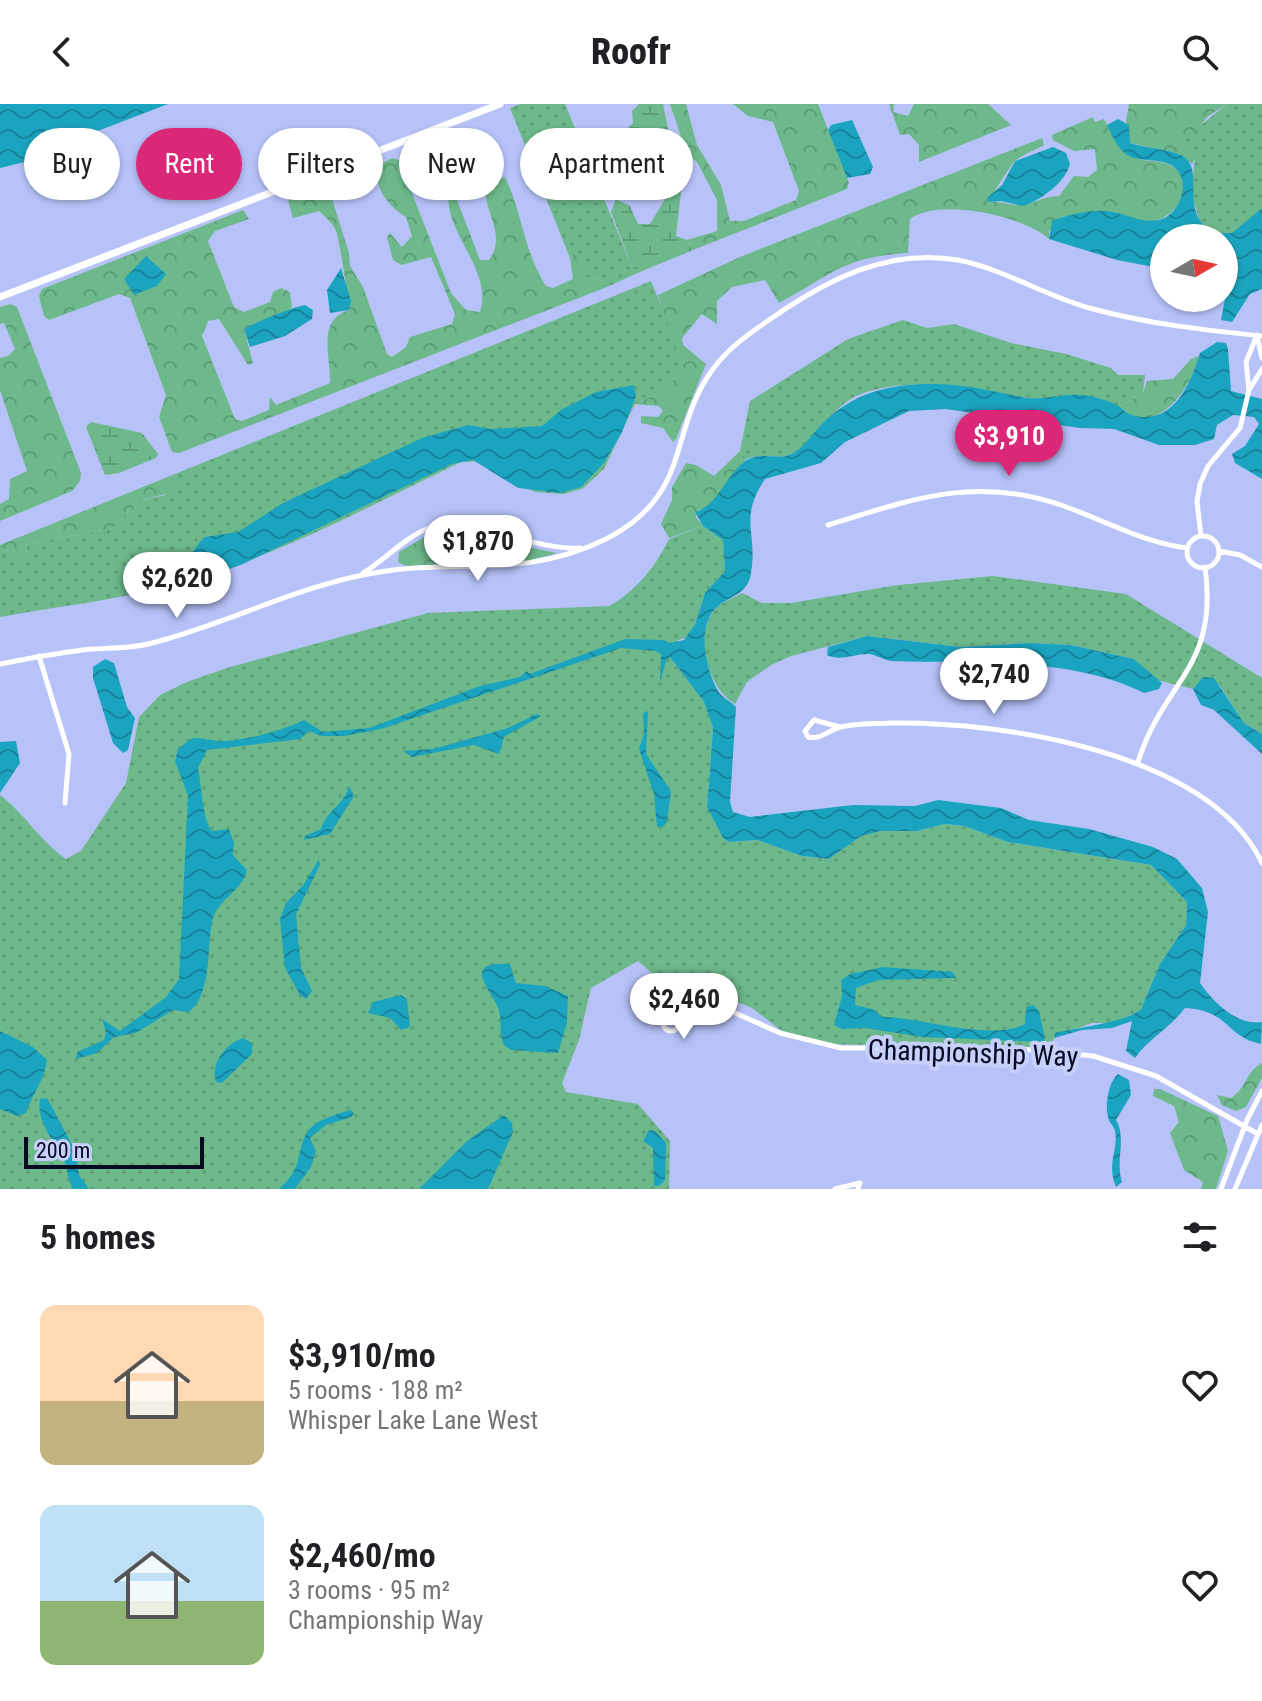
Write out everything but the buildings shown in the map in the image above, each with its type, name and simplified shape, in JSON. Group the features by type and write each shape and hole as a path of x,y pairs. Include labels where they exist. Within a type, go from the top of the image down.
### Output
{"street":[{"path":"0,297 500,104"},
{"path":"0,664 39,656 158,642 355,577 386,571 522,566 589,547 625,527 662,490 680,453 699,392 729,351 806,295 863,267 911,258 959,261 988,269 1044,294 1133,320 1259,336"},
{"path":"1259,336 1262,358"},
{"path":"1249,393 1246,362 1259,336"},
{"path":"1201,536 1197,513 1200,484 1208,466 1235,436 1249,393 1262,369"},
{"path":"828,525 925,495 998,491 1056,503 1150,542 1187,548 1201,536"},
{"path":"355,577 423,531 439,525 457,525 549,548 589,547"},
{"path":"1201,536 1211,539 1219,551 1240,555 1262,567"},
{"path":"1187,548 1191,562 1205,567 1214,563 1219,551"},
{"path":"1138,762 1153,724 1201,647 1208,602 1205,567"},
{"path":"39,656 69,754 65,803"},
{"path":"840,727 816,738 808,737 805,731 814,720 840,727 917,724 985,729 1138,762 1170,777 1221,809 1247,837 1262,863"},
{"name":"Championship Way","path":"678,1019 700,1008 712,1008 733,1012 780,1033 841,1048 1010,1048 1093,1056 1156,1076 1258,1134"},
{"path":"1221,1189 1262,1091"},
{"path":"1235,1189 1262,1125"},
{"path":"835,1189 860,1183 858,1189"}],"green space":[{"path":"520,104 565,104 575,128 520,128 520,133 510,108"},
{"path":"639,104 663,104 668,128 628,128 633,123 632,111"},
{"path":"670,104 686,104 692,128 678,128"},
{"path":"733,104 818,104 849,183 847,189 693,250 687,240 717,231 717,200 693,159 693,130 697,145 721,185 730,221 744,221 796,200 799,191 773,122 748,116"},
{"path":"889,104 894,104 893,112 908,116 914,104 988,104 1011,125 919,162 919,145 909,134 900,135"},
{"path":"1129,104 1227,104 1207,117 1193,137 1184,139 1183,149 1195,159 1192,164 1179,154 1130,143 1126,121"},
{"path":"1227,104 1262,104 1262,208 1238,229 1238,224 1203,224 1199,220 1191,191 1195,159 1182,149 1184,139"},
{"path":"1093,117 1095,122 1104,119 1127,154 1169,164 1179,172 1185,189 1183,197 1171,212 1163,218 1146,222 1105,211 1062,217 1049,231 1049,239 1021,223 1002,217 981,212 941,210 910,219 908,253 853,263 779,303 765,280 732,287 717,301 717,324 702,314 682,338 683,345 706,364 676,439 673,442 663,428 641,423 641,416 658,417 663,411 659,406 635,404 664,391 682,369 658,295 740,257 1042,138 1044,145 1014,162 989,202 1021,205 1059,196 1074,176 1088,177 1097,170 1095,149 1074,151 1053,140 1052,135"},
{"path":"392,158 399,160 399,200 415,200 451,293 466,310 480,312 482,289 452,220 448,200 457,200 480,260 489,260 496,240 487,200 504,200 505,177 533,260 546,286 553,288 573,279 570,258 576,253 584,277 604,281 607,287 179,453 172,452 159,417 166,395 130,298 119,294 49,320 44,316 39,296 42,289 243,210 249,219 215,231 208,241 234,307 244,312 270,302 273,292 281,288 290,292 292,307 284,314 244,329 253,363 248,365 219,319 208,321 202,336 235,419 242,421 269,410 270,397 276,405 330,383 329,331 332,322 349,310 337,236 333,226 319,211 293,218 288,200 332,200 350,266 363,287 387,354 392,357 406,347 410,337 452,324 455,314 431,257 401,265 393,260 387,237 390,233 402,247 412,236 406,217 383,194 383,163"},
{"path":"547,200 605,200 635,274 607,287 604,281 584,277 575,254 570,258"},
{"path":"616,200 630,206 638,224 650,224 664,200 680,200 676,236 687,240 693,250 635,274 611,212"},
{"path":"651,281 673,334 682,369 664,391 635,404 604,469 582,489 563,494 535,492 480,461 461,462 314,533 240,564 122,597 0,617 0,553 7,550 25,555 27,544 114,528 138,501 165,495 177,478 170,476"},
{"path":"10,304 17,307 81,473 80,481 72,491 0,521 0,504 9,499 10,479 27,471 0,390 0,358 8,356 15,349 4,323 0,324 0,307"},
{"path":"903,320 927,328 954,324 1011,343 1066,354 1111,368 1118,375 1145,375 1143,393 1119,407 1097,400 1030,398 946,386 882,388 850,399 793,453 746,459 740,451 750,401 848,339"},
{"path":"1199,356 1180,395 1158,414 1146,418 1132,416 1119,407 1143,393 1147,381 1173,379 1191,359"},
{"path":"91,422 142,433 158,454 156,458 119,473 105,475 86,427"},
{"path":"740,451 746,459 708,509 698,510 696,517 703,526 669,538 661,524 672,500 672,487 686,463 714,476"},
{"path":"170,476 177,478 181,485 177,491 138,501 114,528 27,544 25,556 19,558 7,550 0,553 0,545"},
{"path":"703,526 723,540 725,571 705,593 695,624 686,638 678,640 670,657 704,702 713,728 707,806 723,838 729,842 757,840 802,856 829,859 862,835 881,831 917,831 945,824 964,826 1008,842 1151,865 1187,902 1186,925 1160,964 1140,1011 1112,1023 1092,1023 1054,1037 1052,1048 814,1044 791,1038 752,1008 719,994 669,988 638,961 591,988 579,1040 562,1083 566,1092 638,1104 670,1141 669,1189 0,1189 0,795 66,859 81,851 126,783 139,717 160,695 230,667 428,613 610,606 644,577 669,539"},
{"path":"448,530 557,553 527,561 406,566 398,562 399,552 431,533"},
{"path":"993,576 1126,594 1262,678 1262,734 1244,723 1218,683 1195,686 1193,689 1157,680 1134,659 1071,645 1029,643 961,647 867,636 791,656 771,665 747,682 735,704 725,697 711,674 705,647 708,620 715,609 742,593 762,603 791,603 898,585"},
{"path":"1262,1063 1262,1078 1246,1107 1236,1111 1222,1105 1217,1095 1231,1098"},
{"path":"1154,1089 1218,1116 1228,1151 1216,1189 1201,1189 1203,1182 1184,1170 1170,1133 1179,1122 1174,1106 1153,1096"}],"water":[{"path":"0,104 168,104 106,128 24,128 24,162 0,168"},
{"path":"1118,119 1129,125 1130,143 1181,155 1191,167 1195,210 1203,224 1150,224 1150,266 1117,260 1049,239 1052,221 1071,215 1106,211 1152,221 1166,217 1178,205 1183,189 1174,167 1127,155 1115,142 1107,125"},
{"path":"852,120 873,167 870,174 847,178 828,130 831,125"},
{"path":"1053,147 1066,153 1070,164 1063,178 1051,190 1022,206 1001,201 989,202 987,198 1002,185 1015,161"},
{"path":"1262,208 1262,289 1250,294 1232,322 1221,320 1223,312 1238,312 1238,228"},
{"path":"146,256 166,274 157,286 134,295 124,279"},
{"path":"341,268 351,301 349,310 330,313 327,290"},
{"path":"305,305 313,310 312,319 285,336 250,347 244,329"},
{"path":"1217,342 1226,343 1228,349 1231,391 1262,399 1262,479 1235,463 1232,454 1245,446 1259,424 1254,417 1233,415 1217,425 1214,439 1195,445 1159,445 1114,429 1080,428 945,409 909,411 845,442 821,463 765,479 752,505 753,559 749,580 743,590 711,614 705,647 709,671 718,691 736,707 730,802 733,812 750,817 853,805 915,806 938,800 1001,808 1029,820 1089,829 1153,847 1177,859 1202,888 1208,912 1200,983 1226,1011 1244,1020 1262,1022 1261,1044 1240,1035 1211,1014 1185,1008 1135,1058 1126,1051 1132,1021 1112,1028 1082,1030 1054,1038 1055,1033 1114,1021 1141,1009 1160,964 1186,925 1187,902 1151,865 1008,842 964,826 945,824 917,831 881,831 861,836 829,859 802,856 757,840 729,842 723,838 707,807 713,728 704,702 670,657 660,683 661,654 621,648 381,729 344,736 321,736 309,731 300,739 207,750 198,768 206,819 212,831 229,829 234,843 233,855 247,870 240,884 219,906 212,921 202,994 189,1012 173,1010 136,1033 114,1037 97,1053 76,1059 77,1052 104,1040 106,1032 102,1019 120,1031 166,997 179,979 188,796 175,761 178,749 192,738 238,740 304,720 323,732 369,728 480,686 520,677 527,671 530,674 625,639 664,640 669,643 684,640 695,624 705,593 725,571 723,540 703,526 695,512 716,497 744,462 757,456 782,456 795,452 848,403 887,388 942,384 1027,398 1068,395 1099,398 1132,415 1159,415 1178,400 1200,353"},
{"path":"634,385 636,396 622,432 604,463 581,487 560,493 518,488 473,460 452,464 243,564 161,594 136,598 130,584 143,570 183,561 205,537 238,532 283,503 422,438 468,425 491,429 542,426 561,410 596,392"},
{"path":"867,636 961,647 1029,643 1071,645 1134,659 1162,683 1159,689 1144,693 1115,681 1053,667 892,661 869,654 838,658 827,655 828,647"},
{"path":"105,659 114,663 127,707 135,718 128,750 123,753 113,743 93,678 93,667"},
{"path":"1203,677 1214,678 1244,723 1262,734 1262,754 1214,710 1201,705 1193,689"},
{"path":"648,711 646,754 671,791 667,822 663,827 657,827 654,794 639,749 644,733 643,713"},
{"path":"537,714 541,716 504,737 499,754 474,745 412,757 403,751 433,749 508,728"},
{"path":"16,741 20,763 0,793 0,742"},
{"path":"349,786 354,796 330,834 304,840 305,836 321,829"},
{"path":"319,859 320,865 296,914 301,968 312,991 306,999 300,995 285,968 280,919 286,903 304,884"},
{"path":"494,964 510,964 516,983 545,986 568,996 567,1023 558,1053 511,1050 504,1045 499,1013 482,972 485,967"},
{"path":"883,967 953,972 956,978 878,980 856,988 855,1005 872,1009 883,1017 994,1030 1025,1024 1026,1007 1033,1005 1039,1011 1045,1039 1042,1042 922,1037 865,1028 842,1029 834,1025 842,996 841,980 850,974"},
{"path":"401,995 407,999 410,1027 401,1030 390,1018 368,1013 373,1002"},
{"path":"0,1031 33,1047 47,1060 26,1113 17,1116 0,1109"},
{"path":"243,1038 252,1043 252,1054 222,1083 216,1082 215,1068 220,1056 230,1045"},
{"path":"1118,1074 1129,1080 1131,1095 1116,1120 1121,1134 1122,1182 1116,1187 1112,1164 1116,1137 1107,1109 1109,1089"},
{"path":"47,1098 76,1152 79,1175 89,1189 73,1189 71,1185 63,1158 40,1115 40,1099"},
{"path":"351,1110 354,1114 351,1117 326,1125 310,1138 316,1151 311,1167 295,1189 279,1189 296,1167 309,1129 326,1118"},
{"path":"504,1115 512,1123 513,1132 488,1189 419,1189 467,1141"},
{"path":"649,1130 655,1131 666,1143 665,1180 659,1186 654,1186 653,1148 643,1141"}]}
